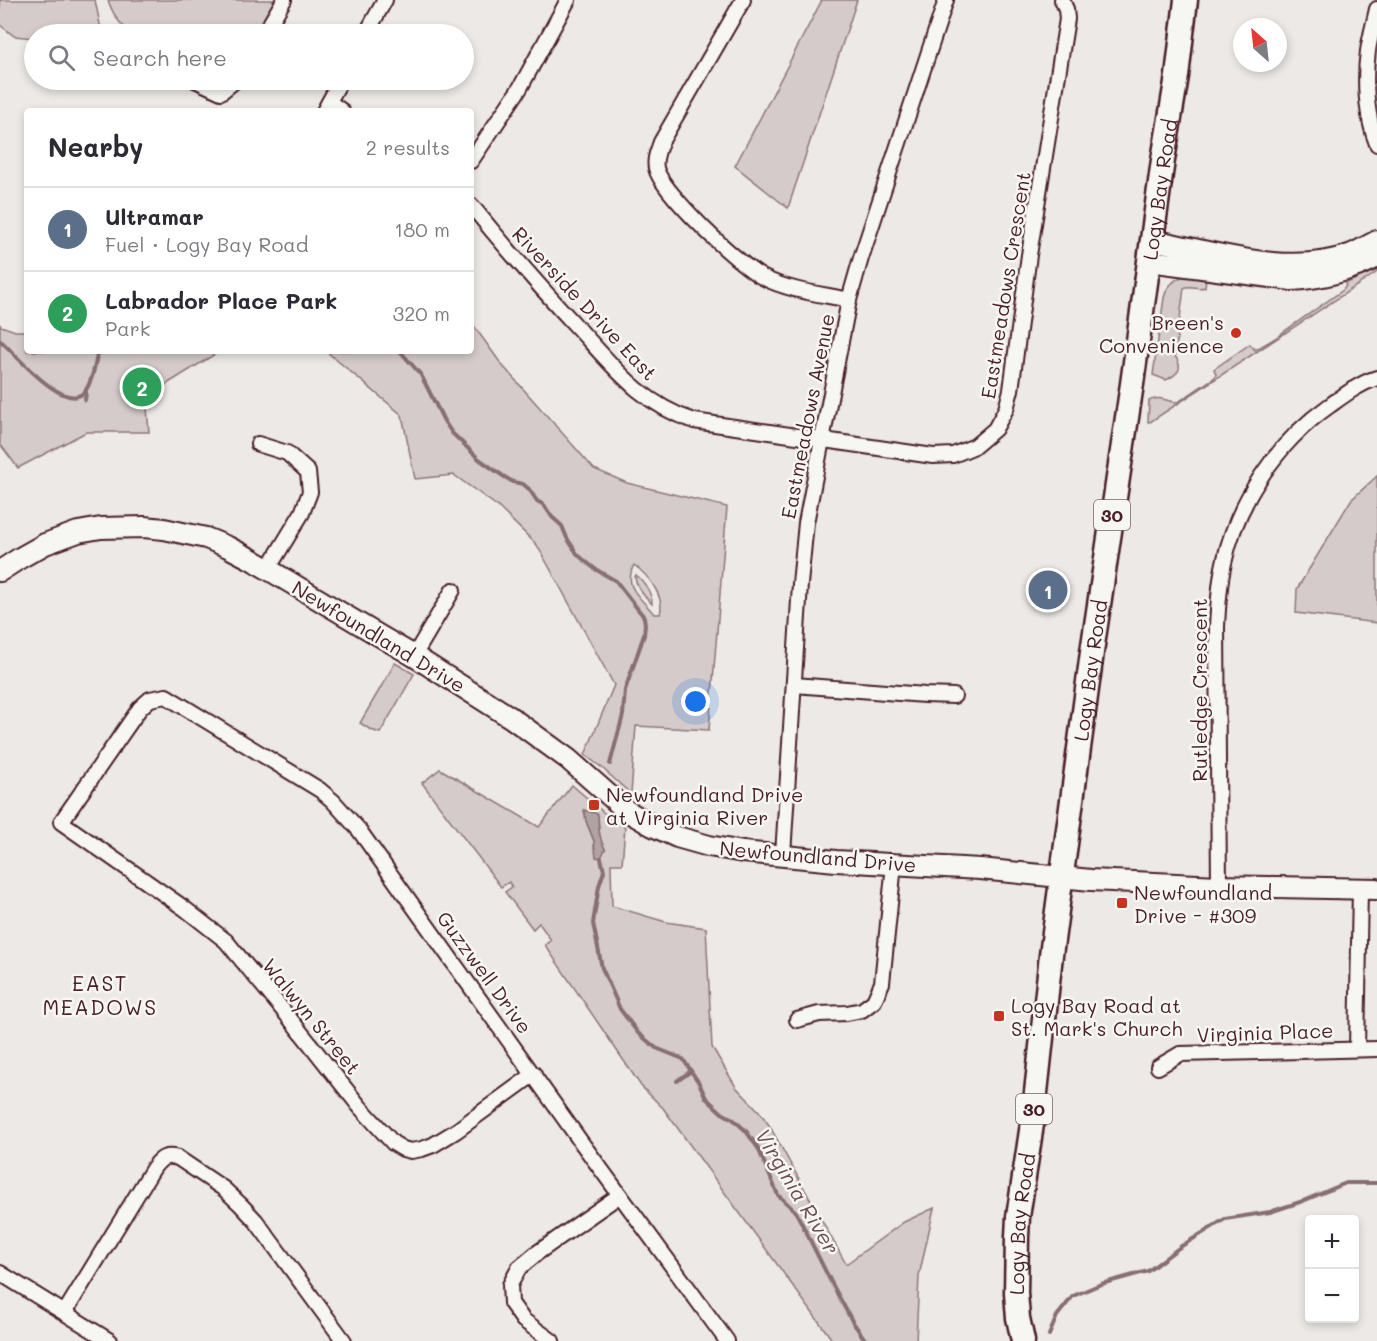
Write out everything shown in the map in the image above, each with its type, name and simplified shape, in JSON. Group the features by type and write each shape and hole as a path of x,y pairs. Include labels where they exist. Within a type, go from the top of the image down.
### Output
{"main road":[{"name":"Logy Bay Road","path":"1023,1340 1016,1293 1018,1217 1034,1111 1051,955 1095,633 1177,76 1186,0"}],"street":[{"path":"270,24 284,0"},
{"path":"372,24 385,0"},
{"path":"474,156 519,88 568,0"},
{"path":"743,0 661,142 656,154 656,167 660,180 729,253 746,267 782,285 849,300"},
{"name":"Eastmeadows Avenue","path":"783,855 806,523 849,300 946,0"},
{"name":"Eastmeadows Crescent","path":"822,440 933,456 953,455 975,446 995,429 1006,409 1011,390 1067,19 1062,0"},
{"path":"1377,9 1368,52 1367,87 1369,115 1377,144"},
{"path":"326,107 335,90"},
{"name":"Riverside Drive East","path":"474,208 519,263 631,386 656,404 677,416 694,421 822,440"},
{"path":"1150,250 1301,263 1353,254 1377,241"},
{"path":"1150,250 1292,280 1315,279 1340,273 1377,257"},
{"name":"Rutledge Crescent","path":"1219,886 1217,627 1218,594 1224,561 1251,491 1293,436 1344,395 1377,378"},
{"path":"258,444 287,453 308,472 310,492 302,513 268,568"},
{"name":"Newfoundland Drive","path":"1,568 45,544 78,532 101,528 164,529 206,538 268,568 510,717 567,759 627,811 677,837 709,846 743,852 836,861 980,869 1062,878 1219,886 1368,889"},
{"path":"414,656 453,590"},
{"path":"794,685 954,696"},
{"name":"Guzzwell Drive","path":"150,699 166,696 305,780 333,801 359,830 727,1341"},
{"name":"Walwyn Street","path":"150,699 131,718 61,822 184,908 226,941 360,1107 386,1137 403,1149 411,1151 433,1145 534,1074"},
{"path":"796,1020 819,1014 862,1010 874,1001 882,983 894,864"},
{"path":"1357,1049 1368,889"},
{"name":"Virginia Place","path":"1158,1067 1180,1054 1377,1049"},
{"path":"65,1312 154,1167 160,1159 170,1156 178,1158 215,1183 241,1205 256,1221 344,1341"},
{"path":"552,1341 523,1320 511,1303 510,1285 519,1268 537,1253 620,1195"},
{"path":"0,1273 110,1341"}],"shaded area":[{"path":"0,0 95,0 100,24 24,24 24,37 14,36 0,25"},
{"path":"108,0 275,0 261,24 121,24 112,11"},
{"path":"822,0 857,0 788,208 735,166"},
{"path":"1377,269 1377,272 1364,281 1148,422 1149,401 1160,399 1178,402 1215,377 1214,369 1250,344 1255,350 1282,334 1343,290 1345,284"},
{"path":"1188,275 1206,278 1205,287 1184,288 1175,356 1179,368 1174,376 1166,380 1153,375 1164,298 1172,283"},
{"path":"0,324 15,331 24,331 24,354 215,354 146,397 149,432 86,432 18,468 0,444"},
{"path":"474,326 502,365 594,469 627,483 727,507 709,730 636,726 631,794 585,755 614,685 537,545 497,506 454,475 415,479 402,415 329,354 474,354","holes":["634,565 650,580 658,593 660,614 654,614 635,592 630,580"]},
{"path":"1377,476 1377,623 1296,613 1297,589 1351,500"},
{"path":"636,575 647,588 652,604 639,588"},
{"path":"395,663 414,674 380,733 360,723"},
{"path":"440,769 539,827 572,785 610,818 625,827 622,864 611,864 612,906 666,922 706,928 712,1047 736,1087 769,1125 846,1264 904,1222 934,1208 919,1276 916,1341 833,1341 663,1108 641,1086 545,945 551,940 539,923 533,929 505,892 512,887 509,882 501,887 422,783","holes":["598,815 600,840 605,849 594,848 594,841 586,821"]},
{"path":"584,810 598,814 599,832 605,849 601,858 596,857 594,841"}],"waterway":[{"name":"Virginia River","path":"0,341 42,380 66,395 77,396 85,391 92,377 97,354"},
{"name":"Virginia River","path":"403,354 421,375 452,433 479,459 503,476 529,489 537,501 544,505 562,526 578,555 595,569 616,581 644,617 644,635 625,690 623,715 610,764"},
{"name":"Virginia River","path":"85,400 86,392"},
{"name":"Virginia River","path":"601,858 604,871 593,923 602,968 620,1009 638,1033 656,1048 683,1059 706,1098 746,1131 758,1148 778,1195 796,1212 852,1321 866,1341"},
{"path":"677,1081 691,1071"},
{"name":"Virginia River","path":"1049,1335 1057,1316 1073,1296 1101,1284 1148,1271 1180,1247 1225,1219 1270,1212 1346,1183 1377,1183"}],"place":[{"name":"Breen's Convenience","path":"1236,333"},
{"name":"Labrador Place Park","path":"142,387"},
{"name":"Ultramar","path":"1048,590"},
{"name":"Newfoundland Drive at Virginia River","path":"594,805"},
{"name":"Newfoundland Drive - #309","path":"1122,903"},
{"name":"Logy Bay Road at St. Mark's Church","path":"999,1016"}],"district":[{"name":"EAST MEADOWS","path":"100,994"}]}
